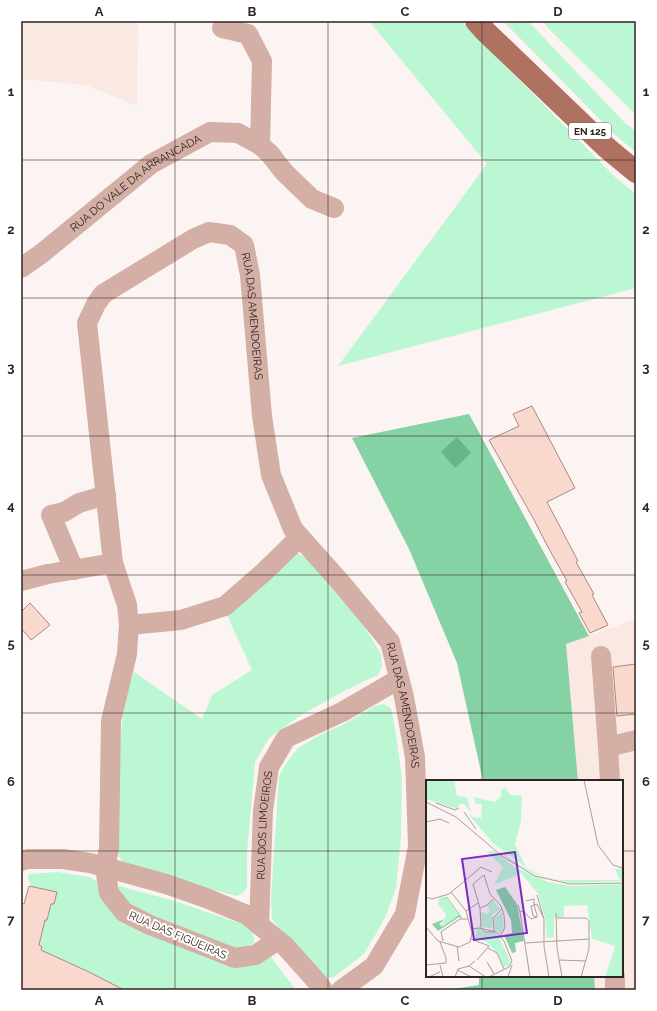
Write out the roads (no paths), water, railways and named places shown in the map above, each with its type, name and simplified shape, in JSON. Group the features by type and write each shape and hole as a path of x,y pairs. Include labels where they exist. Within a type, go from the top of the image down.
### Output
{"main road":[{"name":"EN 125","path":"484,24 545,88 607,148 636,172"}],"street":[{"path":"222,28 248,34 262,61 260,145"},
{"name":"RUA DO VALE DA ARRANCADA","path":"21,268 41,254 151,164 210,132 238,133 260,145 270,154 284,172 312,199 334,208"},
{"name":"RUA DAS AMENDOEIRAS","path":"105,868 109,849 111,721 127,654 129,625 127,606 114,563 87,323 96,304 103,294 113,287 193,239 209,232 230,235 244,245 250,275 262,416 271,475 293,529 342,584 390,642 404,697 415,757 418,847 405,914 374,966 341,990"},
{"path":"74,570 51,515 64,512 78,503 106,495"},
{"path":"129,625 181,620 225,606 263,573 300,537"},
{"path":"21,581 48,574 114,563"},
{"path":"601,656 610,780"},
{"name":"RUA DOS LIMOEIROS","path":"259,925 263,811 270,767 276,755 286,738 342,712 399,679"},
{"path":"608,747 636,740"},
{"path":"21,861 28,859 63,858 90,863 166,884 206,898 247,915 278,940 323,990"},
{"name":"RUA DAS FIGUEIRAS","path":"105,868 109,893 124,912 150,925 234,958 255,955 278,940"},
{"path":"615,977 615,990"}]}
